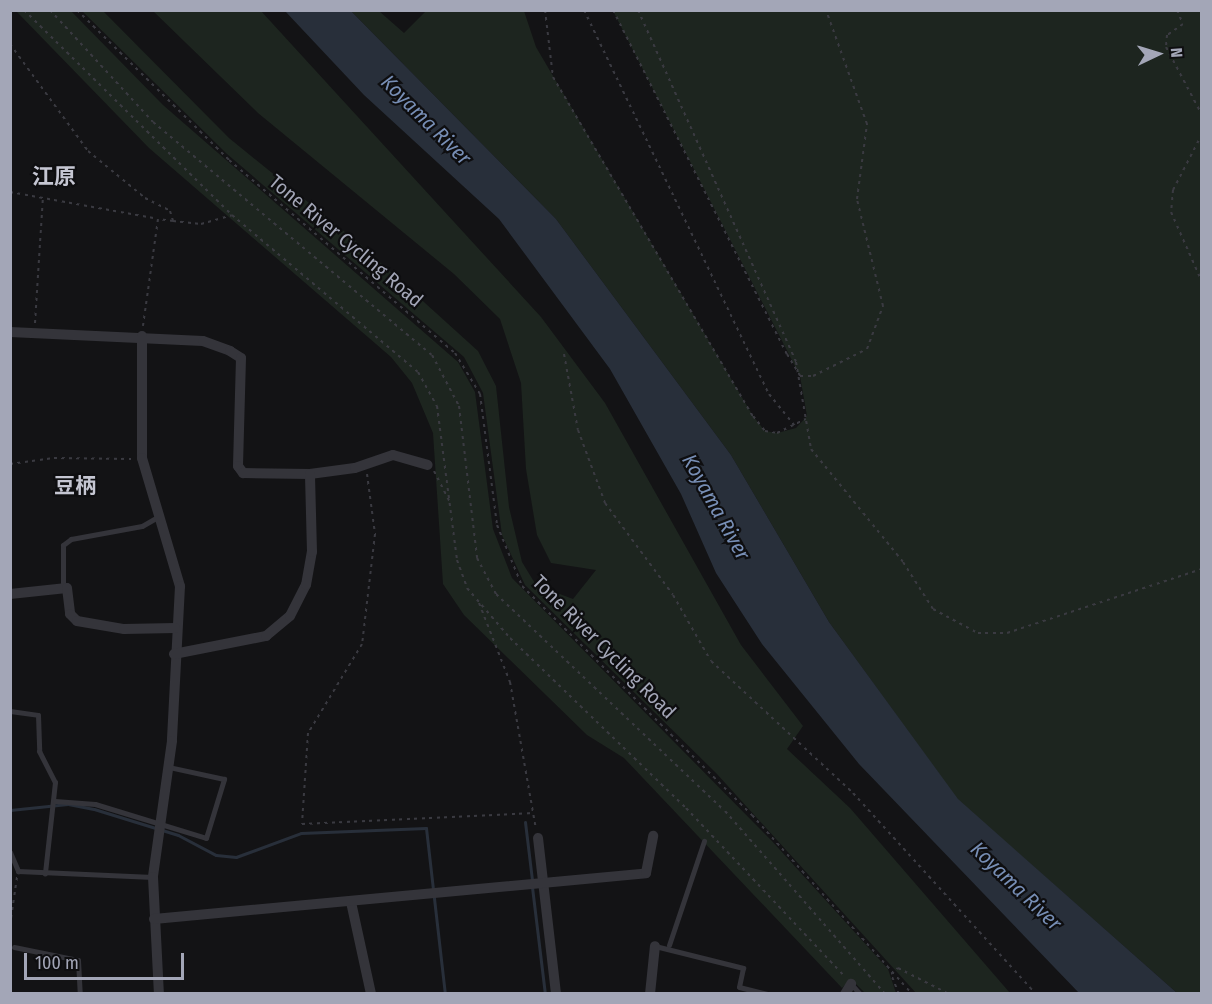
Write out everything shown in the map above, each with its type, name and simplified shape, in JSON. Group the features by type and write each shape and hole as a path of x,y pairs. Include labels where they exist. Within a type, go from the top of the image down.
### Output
{"street":[{"path":"10,332 142,336 203,341 241,358 238,466 243,474 310,474 367,465 393,455 428,465"},
{"path":"142,336 142,458 179,576 169,767 159,821 153,877 153,919 159,993"},
{"path":"174,654 266,636 290,616 311,560 310,474"},
{"path":"10,594 63,587 69,591 70,614 77,621 124,629 175,628"},
{"path":"153,919 646,873 652,836"},
{"path":"538,838 556,993"},
{"path":"351,902 371,993"},
{"path":"650,993 655,946"}],"lane":[{"path":"63,587 62,552 71,539 142,526 159,516"},
{"path":"10,711 38,715 39,751 55,783 55,801 45,873"},
{"path":"55,801 95,804 159,821 206,838 224,779 169,767"},
{"path":"669,945 704,841"},
{"path":"10,852 18,871 153,877"},
{"path":"655,946 669,945 743,968 739,987 767,993"},
{"path":"14,947 78,960 80,993"},
{"path":"848,989 860,993"}],"path":[{"path":"24,10 232,215 427,383 437,406 459,570 477,600 510,682 538,838"},
{"path":"50,10 153,122 432,355 459,406 477,558 496,594 724,811 885,993"},
{"name":"Tone River Cycling Road","path":"77,10 229,160 455,353 480,394 498,532 522,586 752,816 912,993"},
{"path":"545,10 553,77 753,416 765,431 796,428 807,416"},
{"path":"584,10 769,394 796,428"},
{"path":"613,10 800,376"},
{"path":"638,10 800,376 811,448 903,561 933,609 956,626 978,633 1029,629 1086,603 1202,569"},
{"path":"800,376 838,368 867,349 883,306 857,199 867,124 826,10"},
{"path":"1177,10 1183,24 1167,35 1166,47 1202,115"},
{"path":"10,44 88,151 145,198 170,211 173,221"},
{"path":"1202,134 1173,190 1171,212 1202,282"},
{"path":"10,192 43,196 158,219 201,224 232,215"},
{"path":"35,332 43,196"},
{"path":"142,336 158,219"},
{"path":"564,354 578,430 605,503 673,596 711,661 853,793 1036,993"},
{"path":"10,464 54,458 142,458"},
{"path":"367,465 375,534 362,644 308,733 302,824 534,813"},
{"path":"428,465 451,504"},
{"path":"477,600 510,638 765,888 848,989"},
{"path":"10,925 18,871"},
{"path":"899,993 892,970 906,971 948,993"}],"shaded area":[{"path":"16,11 71,11 163,105 458,362 475,392 493,529 512,578 771,840 888,969 896,993 865,993 851,979 842,988 624,758 587,735 464,615 443,584 433,433 412,383 391,357 149,148"},
{"path":"82,11 103,11 229,138 361,245 478,351 496,386 509,507 522,562 536,585 573,599 596,570 551,563 537,535 526,469 521,383 500,319 454,274 258,113 153,11 261,11 541,317 605,403 741,645 803,726 787,749 850,808 1010,993 916,993 716,773 525,585 502,535 483,393 464,357 227,154"},
{"path":"351,11 379,11 404,33 426,11 524,11 536,47 753,416 765,431 777,433 796,428 807,416 800,376 613,11 1201,11 1201,993 1177,993 958,800 829,622 731,455 556,219"}],"water":[{"name":"Koyama River","path":"285,11 351,11 556,219 731,455 829,622 958,799 1177,993 1079,993 859,764 762,644 716,573 681,494 610,369 499,219 364,95"}],"waterway":[{"path":"10,810 68,804 94,809 178,835 216,855 236,857 301,833 426,828 445,994"},
{"path":"525,822 532,880"},
{"path":"532,887 545,994"}],"district":[{"name":"江原","path":"54,177"},
{"name":"豆柄","path":"75,486"}]}
